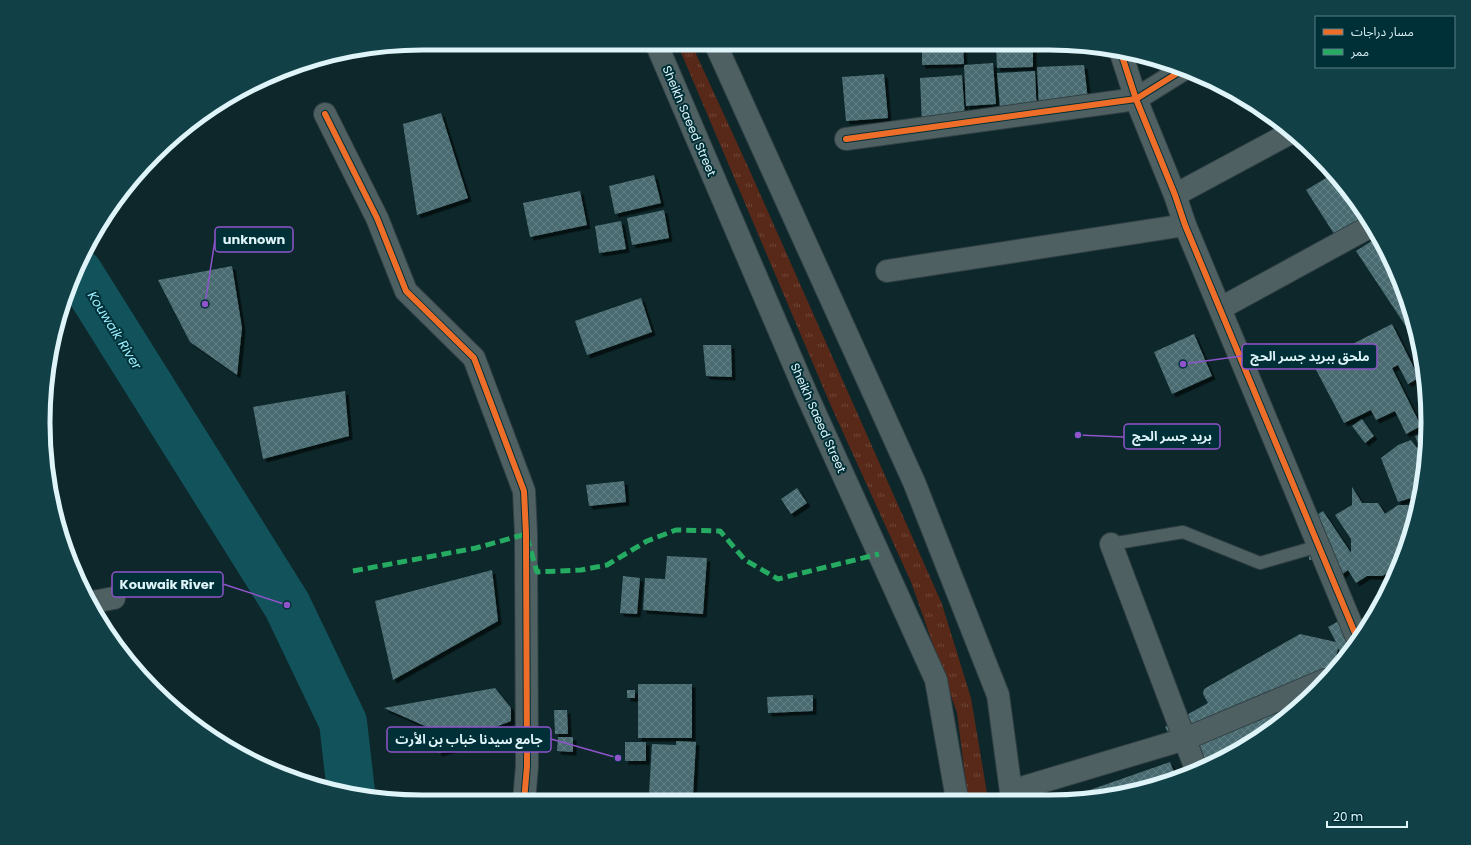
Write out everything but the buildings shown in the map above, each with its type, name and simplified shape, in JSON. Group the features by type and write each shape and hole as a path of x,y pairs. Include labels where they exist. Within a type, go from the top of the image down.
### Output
{"street":[{"name":"Sheikh Saeed Street","path":"659,50 806,393 936,680 956,795"},
{"path":"717,50 917,490 998,695 1011,795 1185,739 1312,686"},
{"path":"1122,57 1136,99 1175,195 1185,225 1221,308 1355,633"},
{"path":"846,139 1136,99 1177,73"},
{"path":"325,114 377,218 406,291 474,358 524,491 526,550 527,766 525,795"},
{"path":"1175,195 1286,135"},
{"path":"887,271 1185,225"},
{"path":"1221,308 1366,229"},
{"path":"1111,544 1195,765"},
{"path":"96,601 114,598"}],"lane":[{"path":"1111,544 1183,532 1260,563 1319,546"}],"green space":[{"path":"680,50 694,50 749,169 942,604 971,698 987,795 967,795 957,713 911,582 831,406"}],"waterway":[{"name":"Kouwaik River","path":"80,275 287,605 343,722 351,788"}],"marked path":[{"path":"353,571 476,548 526,534 537,572 581,570 607,565 647,541 676,530 720,531 745,560 778,579 879,554"}],"cycle path":[{"path":"1122,57 1136,99 1175,195 1185,225 1355,633"},
{"path":"846,139 1136,99 1177,73"},
{"path":"325,114 377,218 406,291 474,358 524,491 526,534 527,766 525,795"}],"place":[{"name":"unknown","path":"205,304"},
{"name":"ملحق ببريد جسر الحج","path":"1183,364"},
{"name":"بريد جسر الحج","path":"1078,435"},
{"name":"Kouwaik River","path":"287,605"},
{"name":"جامع سيدنا خباب بن الأرت","path":"618,758"}]}
